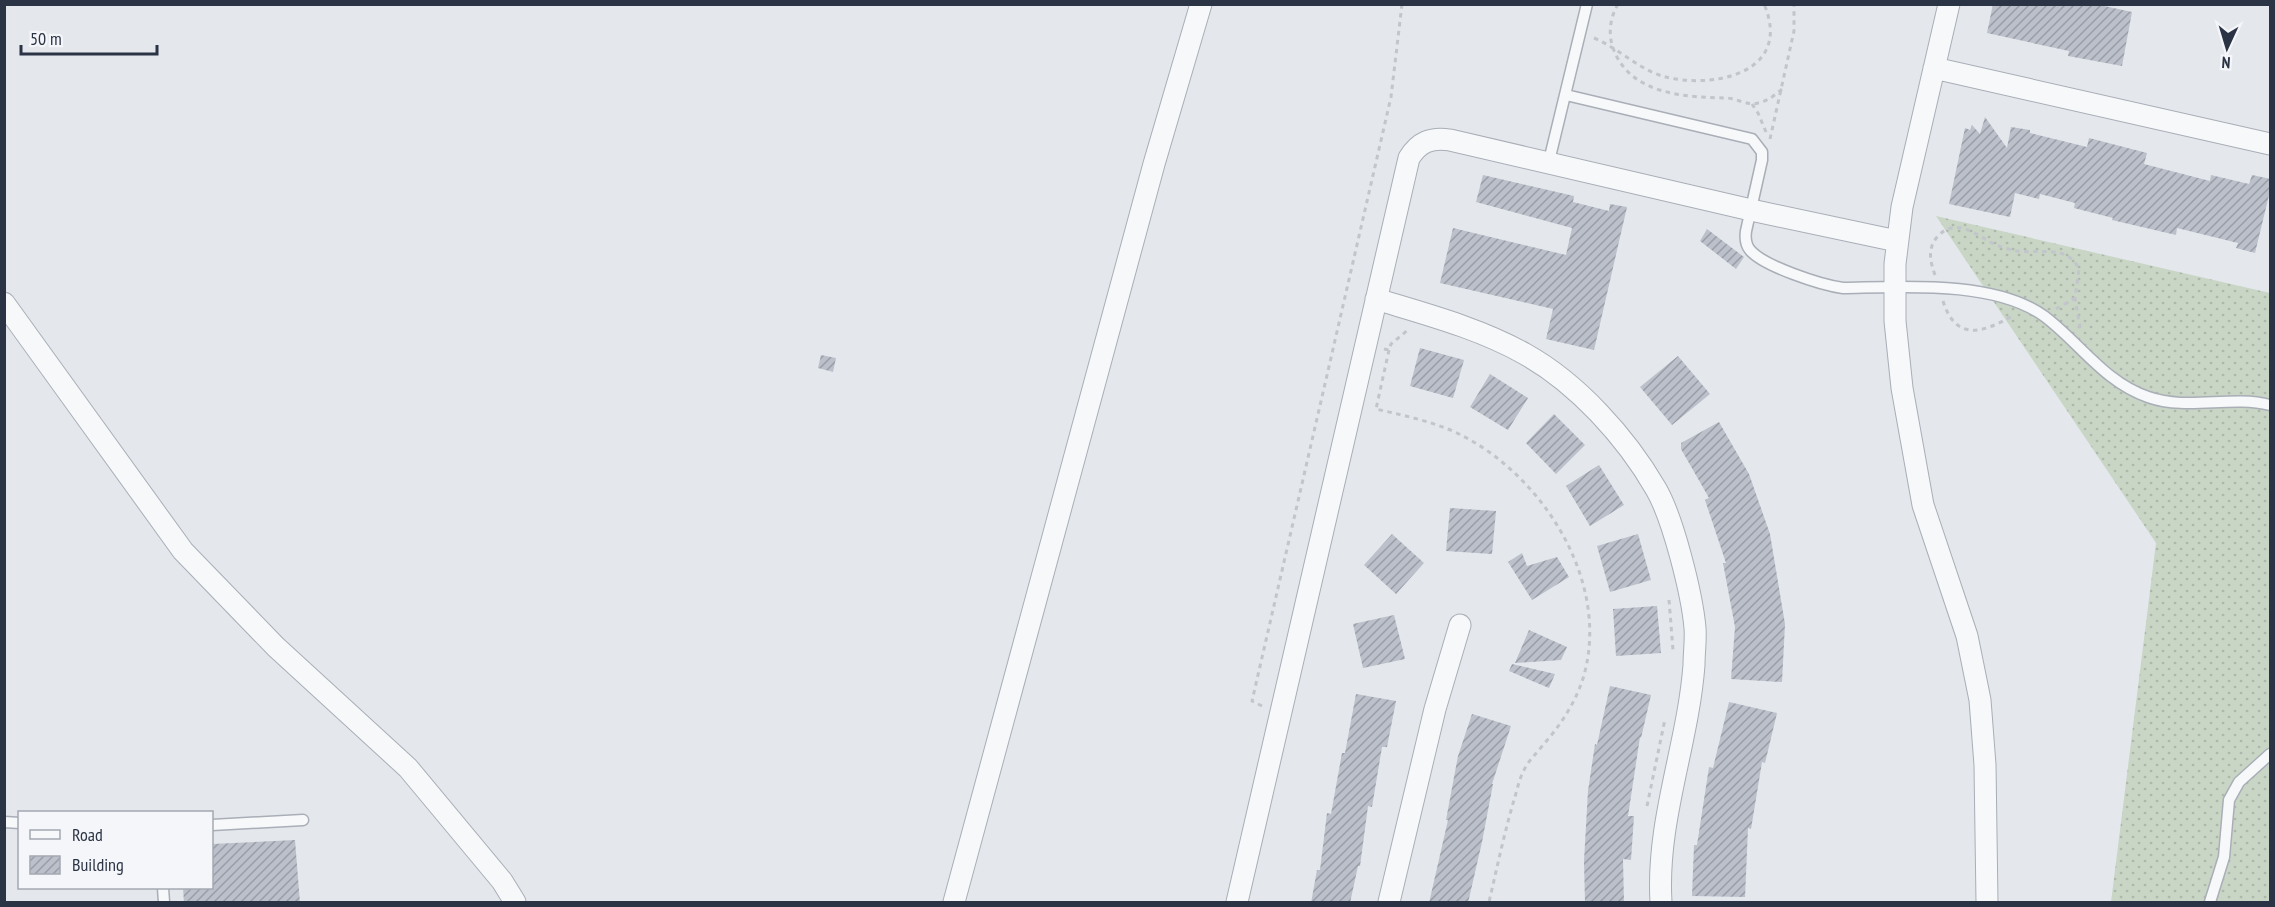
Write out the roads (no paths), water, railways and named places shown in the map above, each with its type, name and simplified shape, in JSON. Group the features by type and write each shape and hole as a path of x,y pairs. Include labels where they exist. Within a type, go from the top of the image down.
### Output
{"street":[{"path":"954,903 1140,215 1201,4"},
{"path":"1949,4 1902,207 1894,288 1898,356 1912,454 1923,505 1967,636 1980,700 1985,765 1987,903"},
{"path":"1934,68 2271,144"},
{"path":"1237,903 1409,158 1419,145 1425,141 1441,139 1548,161 1751,210 1897,241"},
{"path":"1376,299 1464,328 1525,354 1584,396 1627,447 1657,490 1675,536 1695,629 1694,666 1687,714 1674,772 1664,834 1661,903"},
{"path":"4,303 183,551 276,647 408,768 502,881 515,903"},
{"path":"1389,903 1435,709 1460,625"}],"lane":[{"path":"1548,161 1587,4"},
{"path":"1566,95 1752,139 1762,152 1762,160 1745,236 1748,247 1755,254 1798,277 1827,286 1976,291 2011,300 2044,316 2107,374 2146,397 2175,403 2245,401 2271,405"},
{"path":"2210,903 2224,857 2229,800 2239,782 2271,754"},
{"path":"213,825 303,820"}]}
